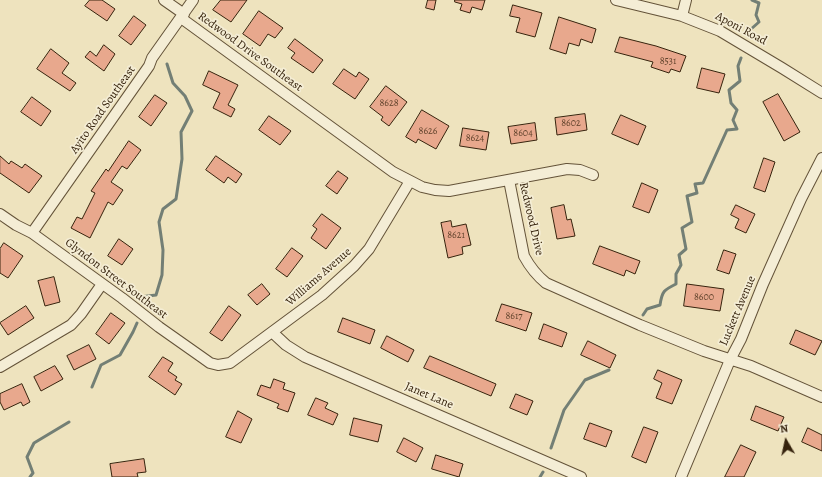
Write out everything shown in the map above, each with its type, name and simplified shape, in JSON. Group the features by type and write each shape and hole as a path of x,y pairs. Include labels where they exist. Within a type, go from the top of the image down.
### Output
{"street":[{"name":"Redwood Drive Southeast","path":"164,0 182,16 305,108"},
{"name":"Ayito Road Southeast","path":"32,233 149,66 152,58 193,0"},
{"name":"Aponi Road","path":"616,0 682,16 728,35 822,93"},
{"path":"682,16 686,0"},
{"name":"Redwood Drive","path":"305,108 393,172 428,189 449,191 509,180 524,256 529,266 537,276 546,283 640,325 704,351 751,366 822,398"},
{"name":"Luckett Avenue","path":"681,477 800,199 822,158"},
{"path":"509,180 567,169 580,170 593,175"},
{"name":"Williams Avenue","path":"218,365 223,365 235,360 248,348 322,295 354,266 369,249 410,181"},
{"name":"Glyndon Street Southeast","path":"0,214 16,225 32,233 210,363 218,365"},
{"path":"0,367 71,325 81,314 102,284"},
{"name":"Janet Lane","path":"272,332 286,345 305,357 580,477"}],"building":[{"path":"90,0 102,0 115,9 107,21 85,6"},
{"path":"221,0 247,0 231,22 213,10"},
{"path":"428,0 436,0 434,10 426,8"},
{"path":"455,0 485,0 482,10 472,7 470,13 460,10 462,4 455,2"},
{"path":"513,5 542,13 535,37 516,32 520,18 510,16"},
{"path":"259,11 283,28 275,38 268,34 260,46 243,34"},
{"path":"134,16 146,25 131,45 119,36"},
{"path":"559,17 596,29 592,43 581,39 579,46 569,43 566,54 550,49"},
{"path":"620,37 656,46 686,56 680,72 671,69 669,73 651,67 653,62 615,52"},
{"path":"295,39 323,60 313,73 291,58 295,53 288,48"},
{"path":"104,45 115,54 104,71 85,57 90,51 96,56"},
{"path":"51,49 69,63 62,73 76,83 70,91 37,69"},
{"path":"702,68 725,74 719,93 697,88"},
{"path":"344,69 356,77 359,72 369,79 355,99 333,84"},
{"path":"209,71 238,85 228,105 235,109 231,117 213,108 220,93 203,85"},
{"path":"386,86 407,102 389,126 381,120 383,117 370,107"},
{"path":"778,94 800,132 784,141 763,102"},
{"path":"155,95 167,103 151,126 139,117"},
{"path":"32,97 51,111 41,126 21,112"},
{"path":"422,110 449,126 436,149 418,139 416,143 406,137"},
{"path":"585,114 587,130 557,135 555,118"},
{"path":"621,115 646,126 638,145 612,134"},
{"path":"269,116 291,131 280,145 259,130"},
{"path":"535,123 537,140 511,144 508,127"},
{"path":"463,128 489,132 486,150 460,146"},
{"path":"129,141 141,150 127,169 122,166 111,182 123,190 113,205 108,202 90,238 71,228 77,217 82,219 95,193 91,191 106,169 108,171"},
{"path":"0,156 9,164 11,161 22,168 25,164 42,176 29,193 0,173"},
{"path":"216,156 242,174 236,183 228,177 224,183 206,170"},
{"path":"764,158 775,162 765,192 754,188"},
{"path":"338,171 348,178 337,194 326,186"},
{"path":"642,183 658,190 649,213 633,207"},
{"path":"564,205 567,220 571,219 575,236 557,239 551,208"},
{"path":"736,205 755,214 746,233 735,228 739,219 731,215"},
{"path":"322,214 341,228 326,249 311,238 317,229 313,226"},
{"path":"451,221 452,227 466,224 471,245 462,247 463,254 448,258 441,223"},
{"path":"119,239 133,249 122,265 108,256"},
{"path":"4,243 23,256 8,278 0,273 0,249"},
{"path":"600,246 640,261 635,274 626,270 624,276 593,264"},
{"path":"292,248 303,256 287,277 276,269"},
{"path":"724,250 736,254 729,274 717,270"},
{"path":"54,277 60,302 45,306 38,281"},
{"path":"262,284 270,294 257,305 248,295"},
{"path":"687,284 724,289 720,311 684,306"},
{"path":"502,304 532,313 526,331 496,321"},
{"path":"26,306 34,318 8,335 0,323"},
{"path":"229,306 241,315 222,341 210,333"},
{"path":"111,313 125,323 109,344 96,334"},
{"path":"343,318 375,330 370,344 338,332"},
{"path":"544,324 567,333 562,347 539,339"},
{"path":"796,330 822,341 815,355 790,344"},
{"path":"387,336 414,350 408,362 381,348"},
{"path":"588,341 616,355 610,368 581,355"},
{"path":"89,345 96,359 74,370 67,356"},
{"path":"430,356 496,384 491,396 424,368"},
{"path":"163,357 173,363 168,371 177,377 175,380 182,384 175,395 149,377"},
{"path":"55,366 63,379 41,391 34,377"},
{"path":"658,370 682,380 672,404 656,398 662,383 654,379"},
{"path":"274,379 285,383 283,389 295,393 288,412 277,408 279,404 257,395 261,385 270,388"},
{"path":"22,384 30,402 23,406 21,402 4,410 0,402 0,394"},
{"path":"516,394 533,401 527,415 510,408"},
{"path":"316,398 328,403 325,408 338,414 333,425 308,415"},
{"path":"756,406 784,417 778,431 751,420"},
{"path":"238,411 252,419 241,443 226,437"},
{"path":"354,418 382,425 378,442 350,435"},
{"path":"590,423 612,431 606,447 584,439"},
{"path":"644,427 658,432 646,463 632,457"},
{"path":"808,428 822,435 822,451 802,442"},
{"path":"404,438 423,448 416,462 397,452"},
{"path":"741,445 756,452 744,477 725,477"},
{"path":"436,455 463,464 459,477 432,469"},
{"path":"144,459 146,472 137,473 138,477 112,477 110,464"}],"waterway":[{"path":"749,34 750,30 759,22 756,15 759,3 752,0"},
{"path":"643,315 647,309 660,305 664,292 676,284 676,274 681,265 679,255 686,249 682,228 692,222 687,196 697,193 695,184 703,183 727,130 737,129 733,120 737,110 731,103 729,90 740,81 738,66 741,58"},
{"path":"140,297 156,295 162,275 163,250 159,222 163,209 176,199 182,159 181,132 192,111 185,96 173,83 167,64"},
{"path":"92,387 101,365 120,355 137,323"},
{"path":"551,448 564,410 585,380 609,370"},
{"path":"30,477 33,473 27,457 34,443 69,422"},
{"path":"540,477 543,472"}]}
